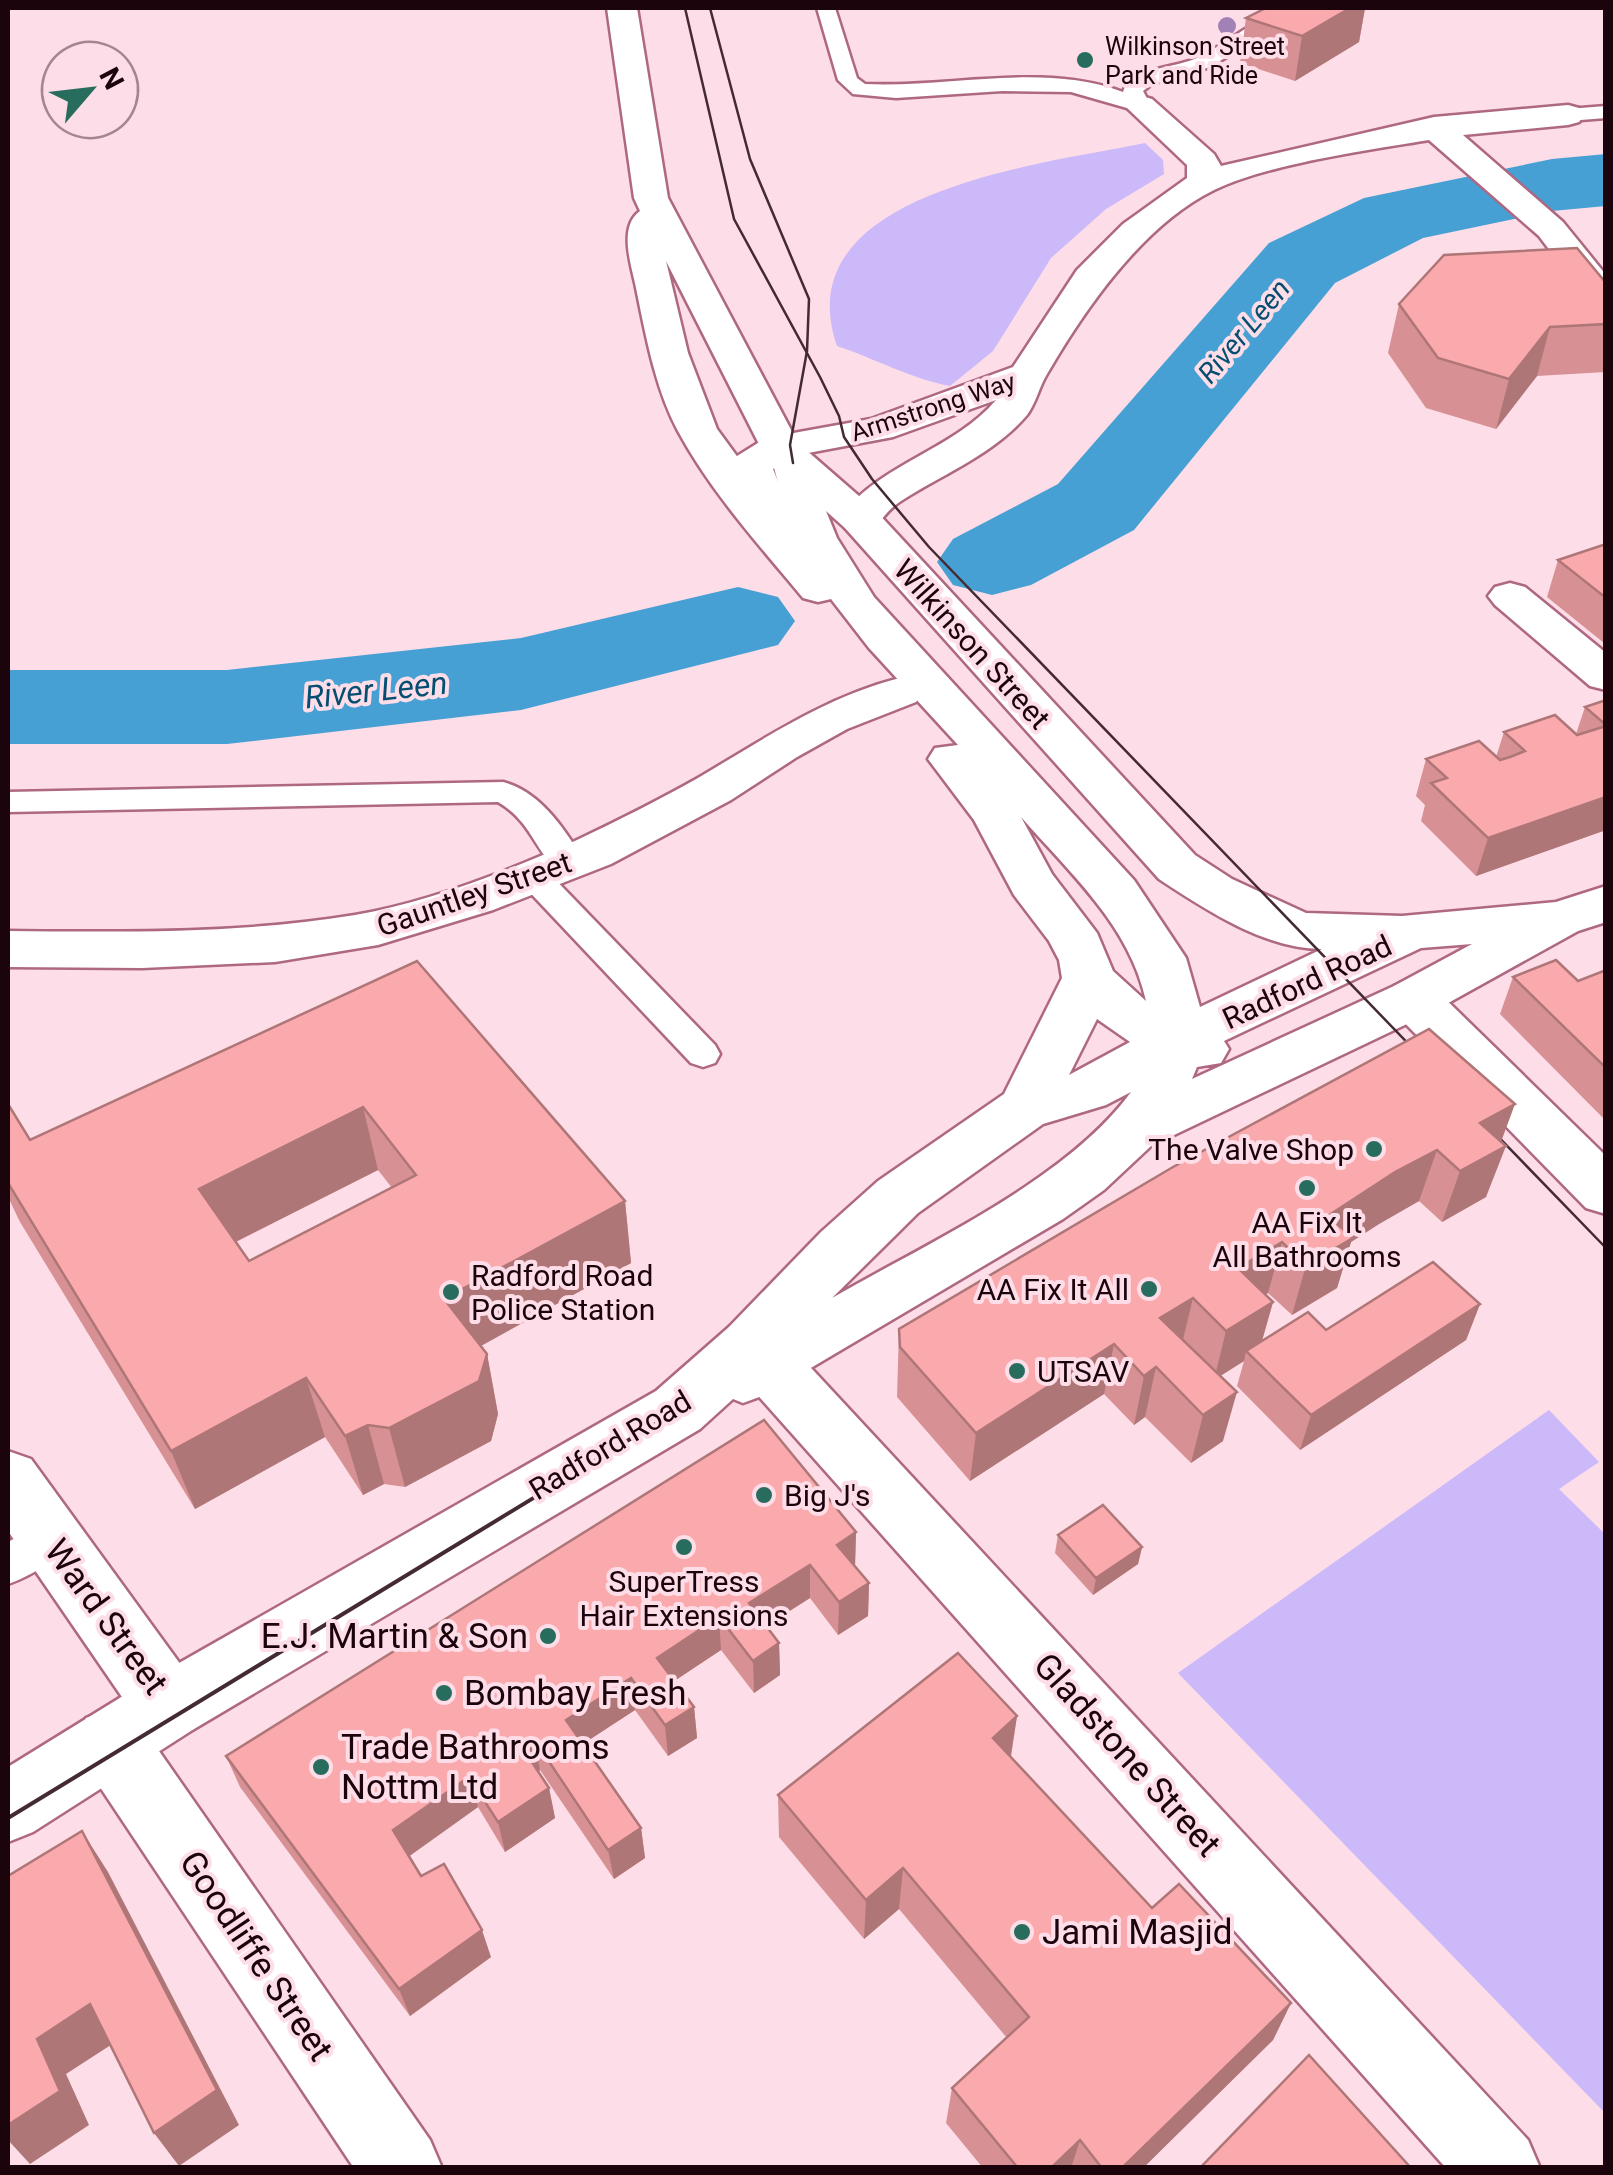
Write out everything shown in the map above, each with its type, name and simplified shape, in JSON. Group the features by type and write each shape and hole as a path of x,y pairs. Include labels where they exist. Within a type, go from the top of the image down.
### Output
{"street":[{"name":"Wilkinson Street","path":"622,8 651,198 645,247 670,353 697,429 748,505 995,814 1032,883 1071,933 1085,960 1088,978"},
{"path":"1141,106 1202,161 1206,172 1202,182"},
{"path":"1202,182 1338,144 1434,127 1568,115"},
{"path":"1434,127 1552,229 1598,280"},
{"name":"Armstrong Way","path":"860,520 883,494 948,459 1011,409 1027,375 1076,306 1090,278 1112,252 1202,182"},
{"name":"Wilkinson Street","path":"651,198 787,455 860,520 1177,868 1214,892 1299,931 1414,931"},
{"name":"Armstrong Way","path":"787,455 879,428 1027,375"},
{"path":"782,543 750,464 787,455 812,532 870,618 1116,892 1143,929 1165,969 1173,1003 1175,1042 1164,1082 1150,1111 1134,1130"},
{"path":"1510,596 1606,676"},
{"name":"Gauntley Street","path":"8,949 142,950 275,944 393,922 551,869 648,826 831,719 900,692"},
{"name":"Radford Road","path":"760,1354 842,1248 898,1197 1024,1109 1087,1091 1175,1042 1228,1020 1333,965 1414,931 1583,911"},
{"name":"Radford Road","path":"8,1806 140,1724 678,1410 760,1354 1049,1200 1099,1165 1134,1130 1413,999 1583,911"},
{"path":"1024,1109 1064,1034 1088,978"},
{"name":"Radford Road","path":"1088,978 1136,1024 1175,1042 1231,1056 1305,1048"},
{"path":"1413,999 1606,1192"},
{"name":"Gladstone Street","path":"760,1354 1500,2168"},
{"name":"Ward Street","path":"8,1479 28,1552 140,1724"},
{"name":"Goodliffe Street","path":"140,1724 402,2168"}],"lane":[{"path":"826,8 848,80 860,90 1072,84 1109,90 1141,106"},
{"path":"1141,106 1132,90 1144,80 1204,63 1298,8"},
{"path":"1568,115 1606,112"},
{"path":"8,802 503,792 517,797 535,816 551,869 703,1054"}],"shaded area":[{"path":"1145,143 1163,160 1164,174 1106,209 1051,258 993,351 950,386 837,346 831,293 848,251 885,219 934,194 990,175"},
{"path":"1549,1410 1599,1462 1559,1489 1605,1534 1605,2113 1178,1673"}],"building":[{"path":"1266,8 1350,8 1302,36 1246,18"},
{"path":"1577,248 1606,283 1606,324 1550,327 1509,379 1438,358 1399,304 1444,255"},
{"path":"1606,544 1606,598 1558,560"},
{"path":"1606,700 1606,725 1585,707"},
{"path":"1555,715 1577,735 1606,726 1606,797 1488,838 1431,783 1447,778 1426,759 1479,741 1500,760 1510,757 1525,751 1504,732"},
{"path":"1556,960 1578,981 1606,970 1606,1068 1513,977"},
{"name":"Radford Road Police Station","path":"417,961 625,1201 444,1299 487,1354 479,1381 389,1428 368,1425 345,1436 306,1378 171,1451 8,1183 8,1104 30,1140","holes":["363,1107 416,1175 249,1261 199,1189"]},
{"path":"1429,1029 1515,1104 1480,1123 1506,1146 1460,1171 1437,1150 1395,1172 1328,1216 1353,1238 1306,1265 1282,1242 1238,1268 1273,1302 1226,1331 1193,1298 1160,1318 1237,1392 1203,1415 1156,1367 1144,1376 1114,1344 976,1433 900,1347 899,1329 1173,1167"},
{"path":"1433,1262 1480,1304 1311,1415 1246,1351 1308,1312 1326,1330"},
{"path":"764,1420 856,1532 837,1545 869,1583 839,1602 810,1565 749,1603 779,1643 753,1661 719,1617 657,1658 694,1707 665,1725 631,1678 566,1720 641,1828 608,1850 534,1739 522,1747 549,1788 498,1822 469,1777 393,1830 421,1876 444,1864 482,1930 399,1989 226,1756"},
{"path":"1103,1505 1142,1547 1096,1578 1058,1535"},
{"name":"Jami Masjid","path":"958,1653 1017,1716 993,1738 1152,1908 1179,1884 1291,2003 1122,2168 1102,2168 1080,2140 1051,2168 1018,2168 952,2088 1029,2017 903,1868 866,1900 778,1795"},
{"path":"82,1831 217,2090 154,2133 90,2004 37,2039 60,2091 8,2125 8,1876"},
{"path":"1309,2055 1411,2168 1200,2168"}],"waterway":[{"name":"River Leen","path":"992,562 1096,507 1302,263 1396,217 1552,185 1606,180"},
{"name":"River Leen","path":"8,707 227,707 521,674 738,621"}],"tram line":[{"path":"685,8 734,219 807,353"},
{"path":"710,8 750,159 809,299 807,353"},
{"path":"793,463 790,445 807,353"},
{"path":"807,353 839,416 844,437 872,479 929,547 1424,1060"},
{"path":"1483,1121 1606,1248"},
{"path":"669,1415 678,1410"},
{"path":"8,1818 673,1413"}],"place":[{"name":"Wilkinson Street Park and Ride","path":"1085,60"},
{"name":"The Valve Shop","path":"1374,1149"},
{"name":"AA Fix It All Bathrooms","path":"1307,1188"},
{"name":"AA Fix It All","path":"1149,1289"},
{"name":"Radford Road Police Station","path":"451,1292"},
{"name":"UTSAV","path":"1017,1371"},
{"name":"Big J's","path":"764,1495"},
{"name":"SuperTress Hair Extensions","path":"684,1547"},
{"name":"E.J. Martin & Son","path":"548,1636"},
{"name":"Bombay Fresh","path":"444,1693"},
{"name":"Trade Bathrooms Nottm Ltd","path":"321,1767"},
{"name":"Jami Masjid","path":"1022,1932"}]}
